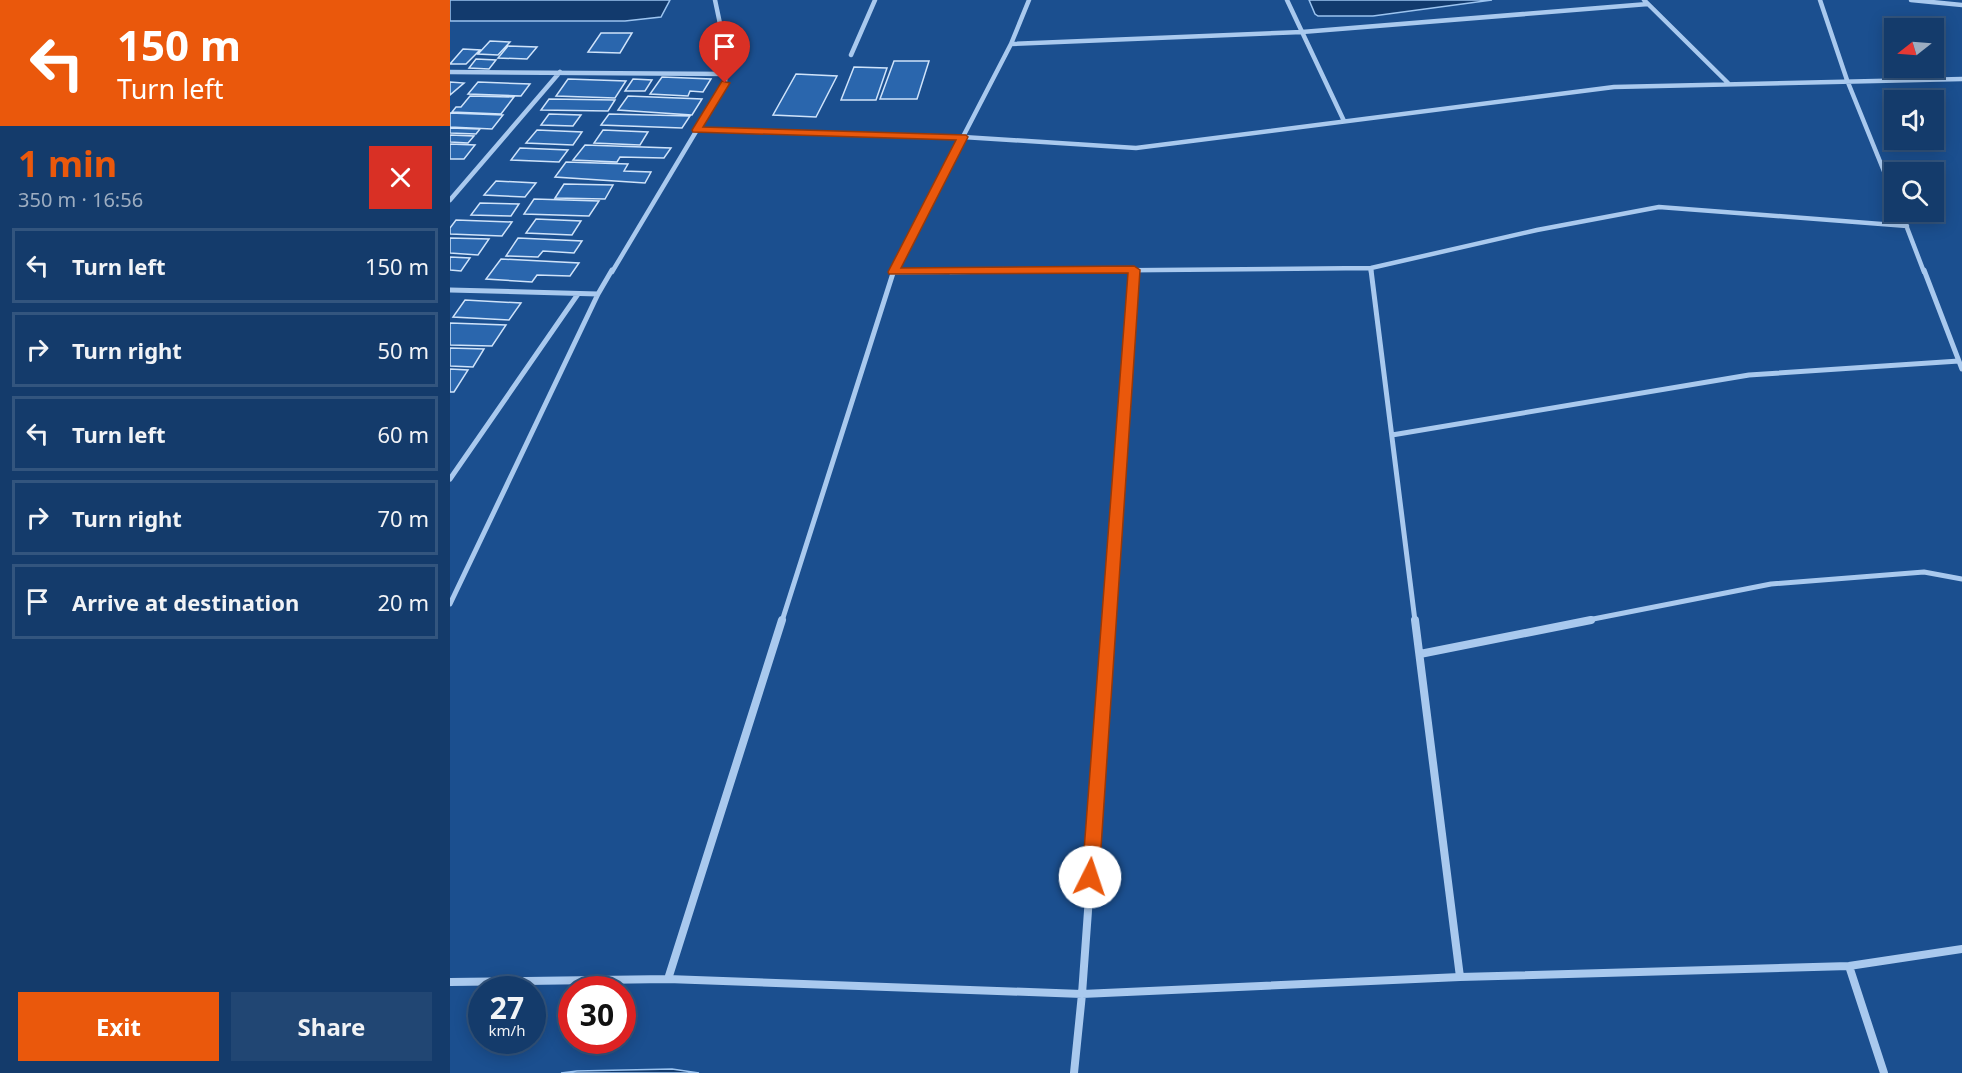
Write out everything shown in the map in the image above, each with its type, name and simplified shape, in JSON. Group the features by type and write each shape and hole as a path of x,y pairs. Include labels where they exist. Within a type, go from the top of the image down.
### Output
{"street":[{"path":"450,604 598,294 725,83 728,74 715,0"},
{"path":"851,55 875,0"},
{"path":"668,979 893,272 1011,44 1029,0"},
{"path":"1287,0 1344,122"},
{"path":"1644,0 1728,83"},
{"path":"1820,0 1847,80 1884,171"},
{"path":"1911,0 1961,4"},
{"path":"1956,0 1961,4"},
{"path":"1011,44 1302,32 1648,4"},
{"path":"450,72 728,74"},
{"path":"450,200 560,72"},
{"path":"696,130 963,137 1136,148 1614,87 1962,79"},
{"path":"893,272 1371,268 1537,230 1659,207 1907,226"},
{"path":"1905,222 1962,369"},
{"path":"1371,268 1460,977"},
{"path":"1074,1073 1082,994 1134,270"},
{"path":"450,290 598,294"},
{"path":"450,479 578,294"},
{"path":"1392,435 1749,375 1959,361"},
{"path":"1420,654 1771,584 1924,572 1962,579"},
{"path":"450,982 668,979 1082,994 1460,977 1849,966 1962,949"},
{"path":"1849,966 1884,1073"}],"water":[{"path":"450,0 670,0 661,17 625,21 450,21"},
{"path":"1309,0 1492,0 1373,16 1318,16"},
{"path":"672,1069 699,1073 561,1073 577,1071"}],"building":[{"path":"601,33 632,33 620,53 588,52"},
{"path":"490,41 510,42 498,55 478,54"},
{"path":"508,46 537,47 527,59 498,58"},
{"path":"463,49 480,50 466,64 450,64"},
{"path":"476,59 496,60 489,69 469,68"},
{"path":"894,61 929,61 917,99 880,99"},
{"path":"854,67 887,68 876,100 841,100"},
{"path":"796,74 837,76 816,117 773,115"},
{"path":"662,77 711,79 703,92 690,91 688,96 650,94"},
{"path":"568,79 626,81 615,98 556,96"},
{"path":"633,79 652,80 645,91 625,91"},
{"path":"450,82 464,83 450,95"},
{"path":"478,82 530,84 521,96 468,94"},
{"path":"470,96 514,97 501,114 452,112 456,107 461,107"},
{"path":"628,96 702,99 692,115 618,110"},
{"path":"549,99 615,100 608,111 541,110"},
{"path":"450,113 503,115 492,129 450,127"},
{"path":"549,114 581,115 573,126 541,125"},
{"path":"609,114 690,116 682,128 601,125"},
{"path":"450,128 480,129 476,134 450,133"},
{"path":"537,130 582,132 573,145 526,143"},
{"path":"603,130 648,132 640,145 594,143"},
{"path":"450,135 474,136 468,143 450,142"},
{"path":"450,144 475,145 464,159 450,159"},
{"path":"585,145 671,148 664,158 620,157 617,162 573,160"},
{"path":"520,148 568,150 559,162 511,160"},
{"path":"566,162 628,164 624,171 651,172 645,183 555,177"},
{"path":"496,181 536,183 525,197 484,195"},
{"path":"564,184 613,185 605,199 555,198"},
{"path":"534,199 599,201 589,216 524,214"},
{"path":"480,203 519,204 511,216 471,215"},
{"path":"536,219 581,221 572,235 526,233"},
{"path":"456,220 512,222 502,236 450,234 450,228"},
{"path":"450,238 489,239 478,255 450,253"},
{"path":"518,238 582,241 574,253 543,251 538,257 506,256"},
{"path":"450,257 470,258 461,271 450,270"},
{"path":"501,259 579,263 570,276 537,275 532,282 486,279"},
{"path":"465,300 521,303 509,320 453,317"},
{"path":"450,323 506,325 492,346 450,345"},
{"path":"450,348 484,349 473,367 450,366"},
{"path":"450,369 468,370 454,392 450,392"}],"route":[{"path":"725,83 696,130 963,137 893,272 1134,270 1090,877"}]}
